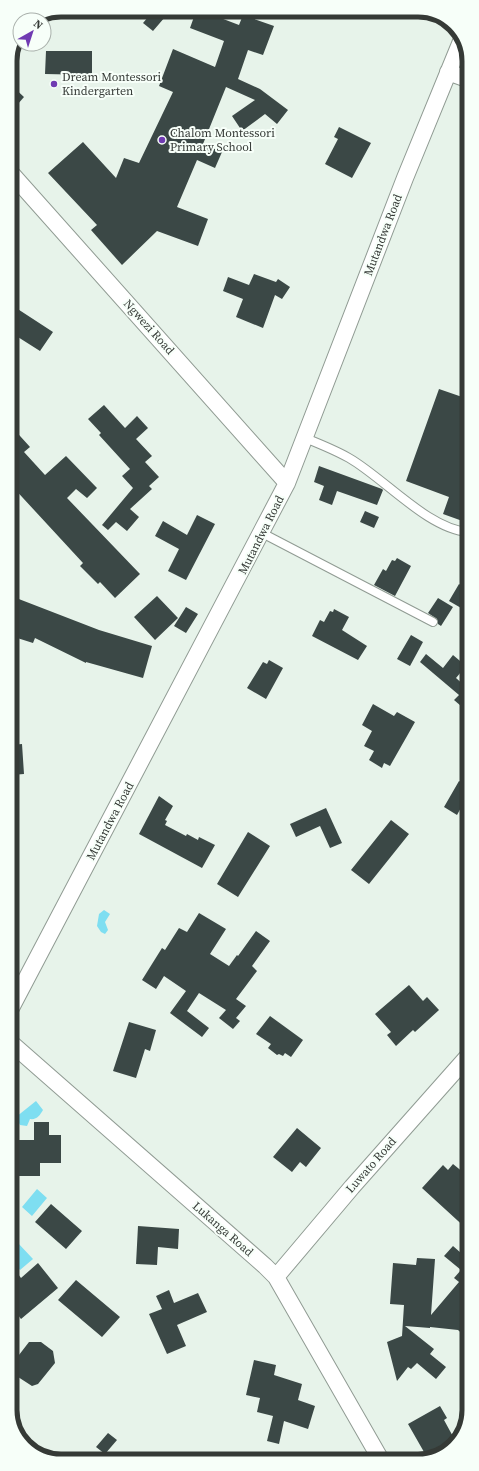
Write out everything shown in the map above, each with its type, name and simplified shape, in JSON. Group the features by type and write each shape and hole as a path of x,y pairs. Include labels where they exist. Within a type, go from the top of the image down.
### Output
{"street":[{"name":"Mutandwa Road","path":"17,997 287,483 405,178 459,45"},
{"path":"448,72 462,77"},
{"name":"Ngwezi Road","path":"17,180 287,483"},
{"name":"Lukanga Road","path":"17,1048 276,1277 378,1454"},
{"name":"Luwato Road","path":"276,1277 352,1187 462,1063"}],"lane":[{"path":"305,438 326,446 350,458 410,504 431,518 454,530 462,531"},
{"path":"262,533 433,622"}],"water":[{"path":"104,910 110,914 105,922 108,930 105,934 101,932 97,926 99,914"},
{"path":"36,1101 43,1110 38,1117 30,1119 27,1126 20,1125 17,1116"},
{"path":"37,1189 47,1198 32,1216 22,1207"},
{"path":"17,1242 33,1259 20,1270 17,1266"}],"building":[{"path":"148,17 165,17 153,31 143,23"},
{"path":"194,17 218,17 239,25 242,17 249,17 274,26 263,55 248,50 238,79 260,89 288,110 277,124 265,114 242,131 232,116 255,100 226,87 203,144 222,152 215,168 197,160 177,207 208,219 198,246 157,231 122,265 91,230 97,225 48,173 83,142 116,178 124,158 139,163 173,92 159,86 173,49 215,67 224,41 190,28"},
{"path":"92,51 92,75 45,74 46,52"},
{"path":"17,90 24,97 17,105"},
{"path":"339,127 371,143 352,178 325,164 338,139 334,137"},
{"path":"254,274 276,282 278,279 290,287 282,299 275,295 263,328 236,317 243,299 223,291 228,277 249,285"},
{"path":"17,309 53,332 40,351 17,336"},
{"path":"439,389 462,397 462,521 443,514 449,497 406,481"},
{"path":"104,405 125,428 137,416 148,428 136,439 152,456 145,462 159,477 149,486 152,489 130,509 139,517 127,531 116,522 108,530 102,525 133,488 122,476 130,469 99,435 101,433 88,419"},
{"path":"17,433 30,447 24,452 45,475 66,456 97,488 87,498 76,489 67,498 140,574 115,598 100,582 98,584 80,566 83,563 17,492"},
{"path":"319,466 382,489 383,490 377,505 337,491 332,505 319,500 324,486 314,482"},
{"path":"365,511 379,517 374,528 360,522"},
{"path":"197,515 215,524 186,580 168,571 179,549 155,536 163,521 187,535"},
{"path":"397,558 411,566 395,596 374,585 383,569 386,571 392,560 395,561"},
{"path":"459,584 462,586 462,609 449,601"},
{"path":"157,596 178,618 155,640 134,617"},
{"path":"17,598 99,630 152,646 143,678 86,663 35,638 33,643 17,638"},
{"path":"438,598 453,607 441,626 438,624 437,619 428,613"},
{"path":"186,607 198,614 186,633 174,626"},
{"path":"334,609 349,617 342,630 367,646 358,660 312,636 320,620 324,622 330,611 333,612"},
{"path":"411,635 423,642 410,666 397,659"},
{"path":"426,654 443,668 453,655 462,663 462,671 456,678 462,683 462,707 454,700 459,695 420,662"},
{"path":"269,660 283,668 266,699 247,688 263,662 267,664"},
{"path":"373,704 394,716 397,712 415,722 390,766 384,763 382,768 369,760 374,751 364,746 372,731 362,725"},
{"path":"17,744 22,744 24,774 17,775"},
{"path":"459,781 462,783 462,806 457,815 444,807"},
{"path":"159,796 173,806 165,820 167,821 165,825 186,836 187,834 198,840 199,837 215,845 202,868 139,834"},
{"path":"326,808 342,843 330,848 320,826 296,837 290,824"},
{"path":"391,820 409,834 369,884 351,870"},
{"path":"248,832 270,846 238,897 217,884"},
{"path":"199,913 226,929 210,954 229,966 256,931 270,941 252,966 257,971 236,999 246,1006 236,1018 240,1021 233,1029 219,1018 226,1010 199,993 187,1011 209,1028 202,1037 170,1013 186,991 164,976 156,989 142,980 162,948 165,950 179,928 187,932"},
{"path":"409,985 423,1001 427,997 439,1010 415,1032 413,1030 396,1046 387,1035 391,1032 375,1014"},
{"path":"270,1016 303,1040 291,1057 285,1053 283,1056 279,1054 277,1055 268,1048 271,1044 256,1034"},
{"path":"129,1022 156,1030 150,1051 145,1049 136,1078 113,1071"},
{"path":"34,1122 49,1122 49,1135 61,1135 61,1163 40,1163 40,1176 18,1176 17,1140 34,1140"},
{"path":"297,1128 321,1148 306,1167 300,1162 292,1172 273,1157"},
{"path":"453,1164 462,1171 462,1225 422,1188 443,1165 448,1170"},
{"path":"51,1204 82,1231 66,1249 35,1222"},
{"path":"138,1226 179,1229 178,1249 158,1247 157,1265 136,1264"},
{"path":"453,1246 462,1254 462,1334 458,1330 405,1326 434,1349 430,1354 446,1367 436,1379 417,1363 411,1369 408,1367 397,1381 387,1342 402,1336 404,1305 390,1304 393,1263 416,1265 417,1258 435,1259 431,1315 459,1282 454,1278 461,1270 444,1256"},
{"path":"38,1263 58,1288 21,1319 17,1314 17,1273 21,1278"},
{"path":"76,1280 120,1317 102,1337 58,1300"},
{"path":"169,1290 174,1303 198,1293 207,1312 177,1325 186,1346 167,1354 149,1314 162,1309 156,1296"},
{"path":"29,1342 41,1342 53,1351 55,1363 38,1384 32,1386 17,1376 17,1358"},
{"path":"254,1360 276,1365 274,1375 302,1384 298,1400 315,1406 308,1429 284,1421 279,1444 267,1441 273,1416 257,1412 260,1398 246,1395"},
{"path":"440,1406 447,1418 444,1420 453,1437 442,1447 435,1451 425,1453 408,1424"},
{"path":"108,1433 117,1440 105,1454 96,1447"}],"place":[{"name":"Dream Montessori Kindergarten","path":"54,84"},
{"name":"Chalom Montessori Primary School","path":"162,140"}]}
